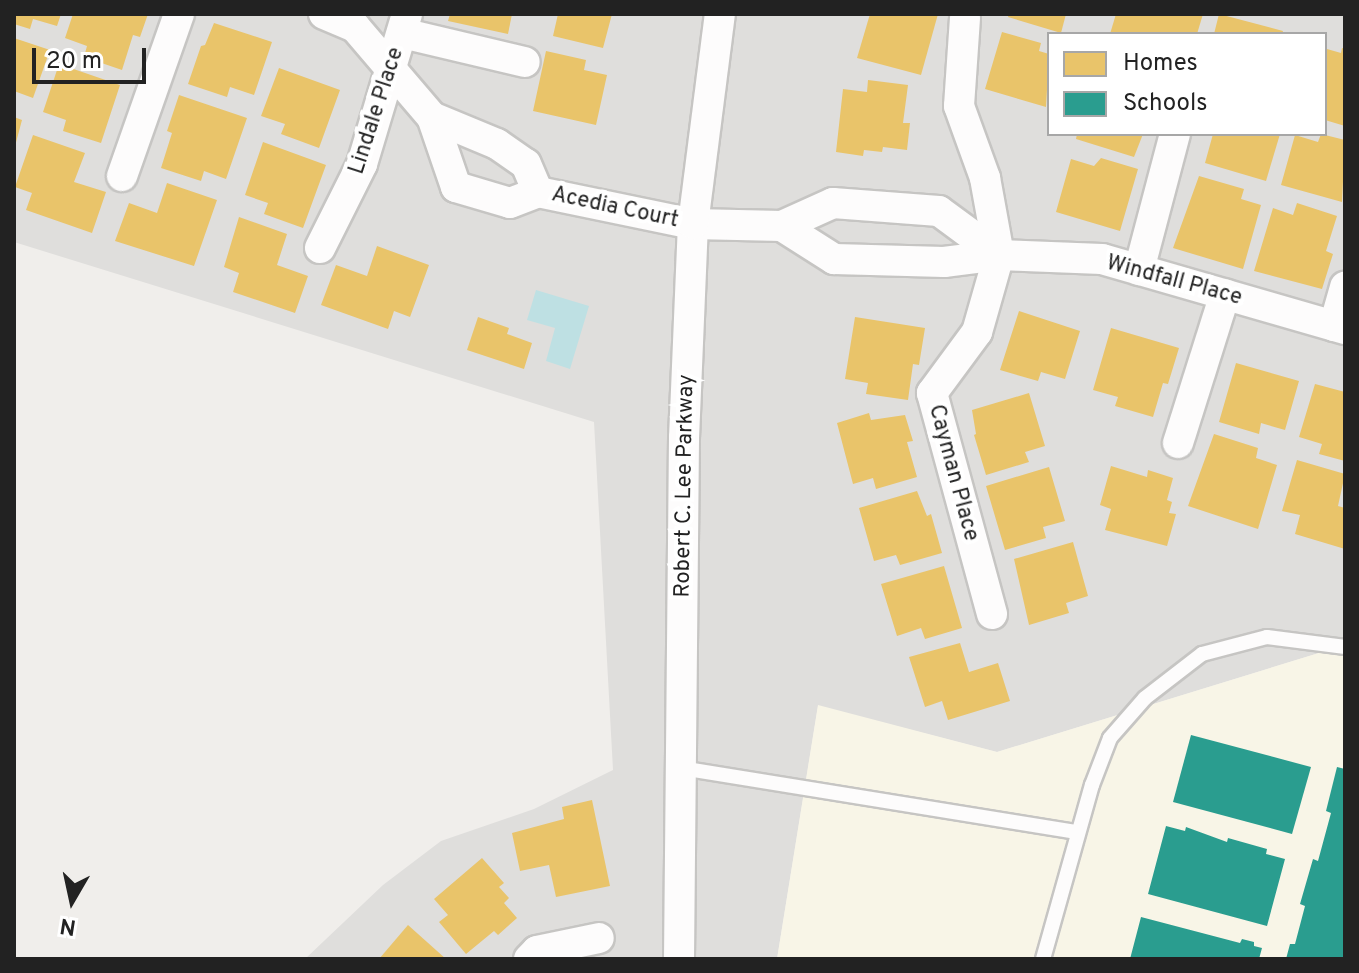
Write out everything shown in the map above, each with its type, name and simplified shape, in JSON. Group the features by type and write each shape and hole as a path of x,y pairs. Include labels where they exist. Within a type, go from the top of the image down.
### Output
{"street":[{"path":"122,176 179,14"},
{"name":"Acedia Court","path":"324,14 355,27 432,117 456,187 510,203 538,192 693,224 782,226"},
{"name":"Robert C. Lee Parkway","path":"679,959 684,438 693,224 720,14"},
{"name":"Cayman Place","path":"965,18 959,106 985,178 999,255 977,332 932,393 992,614"},
{"path":"405,24 525,62"},
{"name":"Lindale Place","path":"320,248 362,164 405,24"},
{"name":"Acedia Court","path":"432,117 497,144 526,164 538,192"},
{"path":"1139,270 1174,136"},
{"path":"782,226 833,203 939,211 999,255"},
{"name":"Windfall Place","path":"782,226 834,259 944,262 999,255 1102,259 1339,328"},
{"path":"1339,328 1345,287"},
{"path":"1178,443 1225,294"},
{"path":"529,959 537,951 599,938"}],"lane":[{"path":"1043,959 1078,832 1110,738 1145,698 1202,654 1267,637 1345,647"},
{"path":"681,768 1078,832"}],"shaded area":[{"path":"14,14 1345,16 1345,645 997,752 818,706 777,959 305,959 383,885 441,841 534,809 613,770 594,422 14,242"},
{"path":"1345,645 1345,959 777,959 818,705 997,752"}],"water":[{"path":"536,290 589,306 570,369 546,361 555,328 527,320"}],"building: Homes":[{"path":"14,14 61,14 57,26 33,19 30,29 14,24"},
{"path":"73,14 148,14 140,37 133,35 122,70 84,57 87,46 65,38"},
{"path":"450,14 512,14 508,34 448,21"},
{"path":"558,14 612,14 603,48 553,36"},
{"path":"870,14 938,14 921,75 857,58"},
{"path":"1009,14 1066,14 1061,32 1008,17"},
{"path":"1116,14 1203,14 1198,32 1111,32"},
{"path":"1219,14 1283,31 1283,32 1214,32"},
{"path":"214,23 272,42 254,95 230,87 227,97 188,84 201,46 205,45"},
{"path":"1002,32 1041,43 1039,51 1047,53 1046,107 985,89"},
{"path":"14,38 50,50 33,98 14,91"},
{"path":"1342,48 1345,49 1345,126 1327,121 1327,49 1341,53"},
{"path":"546,51 586,60 584,70 607,75 596,125 533,111"},
{"path":"59,64 120,85 101,143 63,131 66,120 43,112"},
{"path":"279,68 340,90 319,148 281,134 285,124 261,116"},
{"path":"868,80 908,85 903,123 910,123 907,150 883,147 882,152 864,150 863,156 836,152 843,89 867,92"},
{"path":"179,95 247,118 226,179 204,171 201,181 161,168 172,133 167,131"},
{"path":"14,117 22,120 14,150"},
{"path":"33,135 85,153 74,182 106,192 92,233 26,210 32,193 15,187"},
{"path":"1077,136 1142,136 1134,157 1076,139"},
{"path":"1212,136 1279,136 1266,181 1205,163"},
{"path":"1295,136 1318,142 1320,136 1327,136 1345,140 1342,202 1281,185"},
{"path":"263,142 326,165 303,228 264,214 268,203 245,195"},
{"path":"1101,158 1138,169 1120,231 1056,212 1071,159 1094,166"},
{"path":"1199,176 1244,189 1241,199 1261,205 1243,269 1173,248"},
{"path":"167,183 217,200 194,266 115,241 129,203 157,213"},
{"path":"1297,203 1337,216 1326,251 1333,254 1322,289 1254,271 1273,208 1293,215"},
{"path":"239,217 287,234 277,265 308,276 295,313 233,292 239,273 224,267"},
{"path":"377,246 429,265 410,317 394,311 388,329 321,305 336,265 367,276"},
{"path":"1019,311 1080,331 1065,379 1041,372 1038,381 1000,370"},
{"path":"478,317 509,328 507,334 532,343 524,369 467,350"},
{"path":"855,317 925,328 919,365 913,364 908,400 866,394 868,383 845,379"},
{"path":"1111,328 1179,348 1168,384 1163,383 1153,417 1115,406 1118,397 1093,390"},
{"path":"1236,363 1299,381 1285,430 1261,423 1259,434 1219,422"},
{"path":"1315,384 1345,392 1345,461 1319,454 1322,444 1299,437"},
{"path":"1029,393 1045,446 1025,452 1029,462 986,475 974,435 972,410"},
{"path":"869,413 871,420 905,415 913,441 907,442 917,477 876,489 873,478 853,484 837,423"},
{"path":"1214,434 1258,448 1256,458 1277,465 1258,529 1188,506"},
{"path":"1297,460 1345,474 1338,506 1345,508 1345,549 1295,534 1300,515 1282,511"},
{"path":"1111,466 1147,477 1148,470 1173,478 1167,500 1172,502 1169,513 1176,514 1167,546 1105,530 1111,509 1100,505"},
{"path":"1049,467 1065,521 1043,527 1046,538 1005,550 986,486"},
{"path":"917,491 927,516 931,514 942,553 900,565 896,555 874,561 859,508"},
{"path":"1073,542 1088,596 1066,603 1069,613 1029,625 1014,559"},
{"path":"944,566 962,628 925,639 921,628 897,636 881,584"},
{"path":"960,643 969,672 998,663 1010,701 948,720 942,701 925,707 909,657"},
{"path":"592,800 610,886 556,897 549,865 520,871 512,833 564,819 562,807"},
{"path":"482,858 504,883 499,887 509,898 504,903 517,918 498,935 494,931 466,954 439,922 448,915 434,899"},
{"path":"408,925 446,959 379,959"}],"building: Schools":[{"path":"1191,735 1311,767 1292,834 1173,802"},
{"path":"1337,767 1345,769 1345,959 1286,959 1290,944 1295,944 1305,906 1300,904 1313,859 1318,861 1331,813 1326,811"},
{"path":"1166,826 1185,831 1186,827 1227,842 1228,838 1267,849 1266,854 1285,859 1267,926 1148,894"},
{"path":"1141,917 1240,943 1242,939 1254,942 1254,946 1262,948 1259,959 1130,959"}]}
